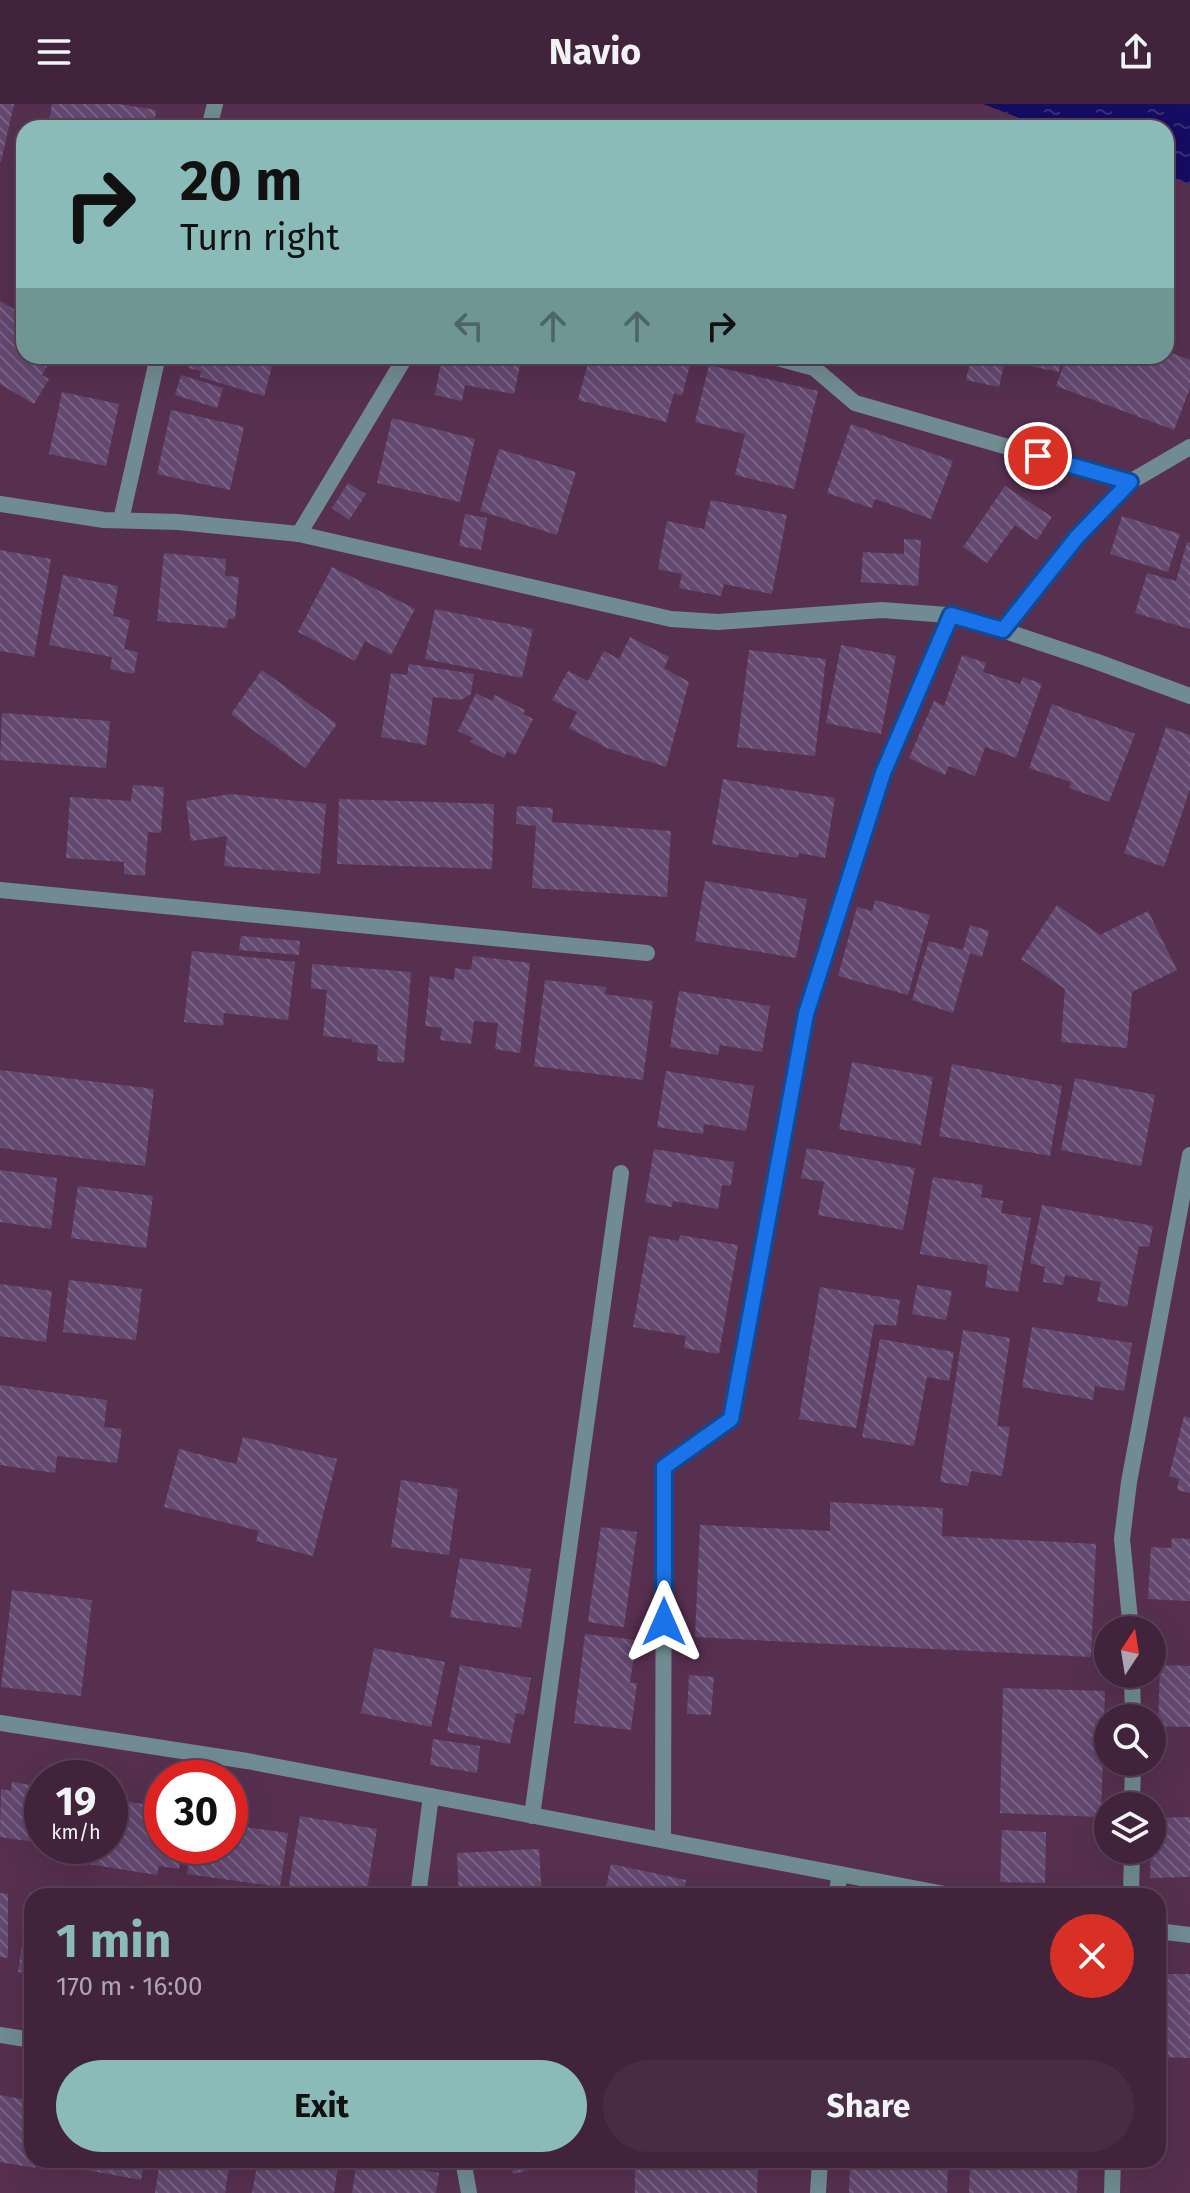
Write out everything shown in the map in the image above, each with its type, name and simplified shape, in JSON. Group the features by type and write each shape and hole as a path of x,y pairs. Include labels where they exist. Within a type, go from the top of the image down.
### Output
{"street":[{"path":"121,520 156,364"},
{"path":"299,534 401,364"},
{"path":"799,364 814,368 855,403 1130,482"},
{"path":"1003,630 1077,537 1130,482 1190,447"},
{"path":"0,504 104,520 178,522 299,534 671,619 718,622 882,610 951,615 1003,630 1190,696"},
{"path":"663,1840 664,1467 731,1419 806,1014 883,773 951,615"},
{"path":"0,890 647,953"},
{"path":"1130,1616 1122,1539 1129,1482 1190,1155"},
{"path":"532,1816 621,1173"},
{"path":"0,1723 247,1761 913,1888"},
{"path":"419,1888 431,1796"},
{"path":"1131,1888 1132,1864"},
{"path":"837,1888 840,1874"},
{"path":"1166,1932 1190,1935"},
{"path":"0,2035 24,2039"},
{"path":"464,2168 469,2193"},
{"path":"818,2193 820,2168"},
{"path":"1112,2193 1113,2168"}],"water":[{"path":"983,104 1190,104 1190,184 1174,178 1174,120 1024,120"}],"building":[{"path":"0,104 14,104 1,162 0,162"},
{"path":"52,104 118,104 156,110 155,120 49,120"},
{"path":"0,301 16,310 16,364 48,364 42,375 49,379 34,404 0,384"},
{"path":"1174,354 1190,360 1190,388 1174,430 1056,386 1064,364 1174,364"},
{"path":"189,364 273,364 264,396 200,377 201,371 188,368"},
{"path":"441,364 520,364 514,394 465,385 462,401 435,395"},
{"path":"588,364 690,364 682,396 674,393 666,422 578,400"},
{"path":"970,364 1004,364 999,387 966,380"},
{"path":"1020,364 1060,364 1059,372"},
{"path":"709,365 818,391 794,489 735,475 745,434 695,422"},
{"path":"181,375 223,388 217,408 175,395"},
{"path":"62,392 119,404 106,466 49,454"},
{"path":"171,410 244,427 230,490 157,474"},
{"path":"392,418 475,439 460,502 377,483"},
{"path":"851,424 953,461 931,519 875,499 872,508 827,493"},
{"path":"499,449 576,472 557,535 480,511"},
{"path":"348,483 366,494 349,520 332,508"},
{"path":"1005,486 1052,517 1037,540 1015,525 987,563 963,547"},
{"path":"711,500 787,515 772,594 724,584 721,596 679,588 682,574 658,569 667,521 704,529"},
{"path":"465,514 487,518 481,550 459,546"},
{"path":"1122,516 1180,534 1168,572 1110,554"},
{"path":"904,539 921,540 918,586 861,582 863,552 904,554"},
{"path":"1187,542 1190,543 1190,629 1135,613 1147,573 1176,581"},
{"path":"0,550 51,559 34,657 0,651"},
{"path":"164,553 226,559 225,576 239,577 235,619 228,619 227,628 157,621"},
{"path":"332,567 415,609 391,655 365,641 355,661 298,632"},
{"path":"63,575 118,586 113,616 130,620 124,649 138,652 134,674 110,669 112,657 49,645"},
{"path":"435,609 533,629 522,678 425,659"},
{"path":"630,637 669,657 664,668 689,682 666,767 607,748 569,728 577,712 552,700 568,671 588,681 604,651 619,659"},
{"path":"841,645 896,656 881,734 826,723"},
{"path":"749,650 826,659 815,756 737,747"},
{"path":"962,655 986,663 983,672 1020,684 1023,677 1042,684 1016,758 985,747 975,776 949,766 945,775 909,758 934,701 944,706"},
{"path":"409,664 474,674 471,694 461,700 433,697 426,745 381,737 391,673 407,675"},
{"path":"262,670 337,724 305,768 231,714"},
{"path":"476,693 492,701 495,695 525,710 523,714 533,719 515,755 507,751 504,758 470,742 473,738 458,731"},
{"path":"1052,704 1135,734 1109,802 1069,788 1071,782 1029,768"},
{"path":"2,713 110,721 106,768 0,760"},
{"path":"1166,727 1190,735 1190,789 1164,867 1124,853"},
{"path":"723,779 835,798 825,858 799,853 798,858 712,844"},
{"path":"133,785 164,787 161,833 148,832 145,876 124,874 124,862 66,858 70,797 131,801"},
{"path":"231,794 326,804 320,874 224,866 227,836 191,841 186,801"},
{"path":"339,799 494,804 492,869 337,864"},
{"path":"517,806 553,808 552,822 671,831 667,897 532,888 536,826 516,824"},
{"path":"705,881 807,899 796,958 695,941"},
{"path":"875,900 930,915 908,995 838,976 857,907 872,911"},
{"path":"1057,905 1100,935 1148,911 1177,970 1132,992 1127,1048 1061,1042 1065,989 1021,959"},
{"path":"970,925 989,931 982,957 970,953 953,1013 912,1000 929,941 963,950"},
{"path":"241,936 300,941 299,955 239,950"},
{"path":"192,951 295,962 288,1020 224,1013 223,1026 184,1022"},
{"path":"473,956 530,963 520,1053 495,1049 498,1023 474,1021 471,1044 440,1040 442,1028 425,1026 430,976 454,980 455,968 471,970"},
{"path":"312,964 411,972 404,1063 377,1061 378,1045 323,1036 327,990 311,988"},
{"path":"545,980 606,987 605,994 653,1001 643,1080 534,1066"},
{"path":"679,991 770,1006 762,1052 720,1045 718,1055 670,1047"},
{"path":"852,1062 933,1077 921,1145 839,1129"},
{"path":"952,1064 1062,1086 1050,1156 939,1136"},
{"path":"0,1070 154,1089 145,1166 0,1148"},
{"path":"666,1071 754,1086 746,1131 704,1124 703,1134 657,1127"},
{"path":"1075,1078 1155,1095 1141,1166 1061,1150"},
{"path":"807,1148 915,1168 903,1230 818,1215 824,1182 801,1178"},
{"path":"654,1149 734,1162 731,1186 722,1185 718,1209 673,1201 672,1207 645,1202"},
{"path":"0,1170 57,1178 51,1229 0,1222"},
{"path":"933,1177 983,1185 981,1197 1003,1201 1001,1213 1031,1218 1018,1292 985,1287 988,1265 920,1254"},
{"path":"78,1186 153,1196 146,1248 71,1238"},
{"path":"1042,1205 1153,1226 1149,1247 1139,1246 1127,1307 1097,1301 1101,1282 1065,1275 1063,1285 1043,1282 1045,1267 1030,1263"},
{"path":"680,1235 738,1245 719,1354 684,1348 686,1336 633,1327 649,1236 679,1241"},
{"path":"69,1280 142,1289 136,1340 63,1332"},
{"path":"0,1284 52,1291 46,1342 0,1336"},
{"path":"917,1285 952,1291 946,1320 912,1314"},
{"path":"820,1287 900,1300 896,1326 874,1324 856,1428 799,1419"},
{"path":"1032,1327 1132,1343 1124,1391 1095,1386 1093,1400 1022,1387"},
{"path":"963,1330 1010,1338 997,1426 1010,1427 1002,1476 971,1471 968,1486 940,1482"},
{"path":"880,1339 954,1352 949,1381 927,1377 914,1446 862,1437"},
{"path":"0,1385 107,1400 104,1427 122,1429 117,1463 57,1456 55,1473 0,1465"},
{"path":"1184,1416 1190,1418 1190,1493 1177,1490 1179,1479 1169,1476"},
{"path":"243,1437 337,1459 313,1556 256,1541 259,1531 164,1507 179,1449 236,1464"},
{"path":"401,1480 458,1489 449,1555 391,1547"},
{"path":"830,1502 943,1508 942,1536 1096,1544 1091,1657 695,1637 700,1525 830,1531"},
{"path":"601,1527 637,1532 624,1627 588,1622"},
{"path":"1172,1538 1190,1539 1190,1601 1148,1599 1151,1547 1171,1548"},
{"path":"460,1558 531,1569 521,1628 450,1617"},
{"path":"12,1590 92,1600 81,1696 1,1687"},
{"path":"585,1634 636,1640 630,1683 637,1683 631,1730 574,1723"},
{"path":"374,1648 445,1662 431,1727 361,1713"},
{"path":"460,1665 531,1678 524,1715 516,1713 510,1744 447,1732"},
{"path":"1166,1665 1190,1666 1190,1727 1166,1726 1166,1704 1159,1704 1159,1688 1166,1688"},
{"path":"689,1675 714,1677 711,1715 687,1714"},
{"path":"1003,1688 1105,1691 1105,1704 1094,1704 1094,1776 1102,1776 1102,1792 1094,1792 1094,1817 1000,1813"},
{"path":"433,1739 480,1746 477,1773 430,1765"},
{"path":"12,1782 24,1784 24,1840 0,1837 1,1789 11,1791"},
{"path":"128,1802 144,1804 144,1864 180,1864 179,1869 159,1866 157,1875 88,1864 128,1864"},
{"path":"300,1816 377,1829 367,1888 289,1886"},
{"path":"1190,1817 1190,1877 1150,1878 1150,1864 1166,1864 1166,1818"},
{"path":"248,1827 288,1833 280,1887 187,1874 188,1864 248,1864"},
{"path":"1002,1830 1046,1832 1045,1883 1000,1882"},
{"path":"539,1849 541,1888 459,1888 457,1853"},
{"path":"611,1864 686,1880 684,1888 606,1888"},
{"path":"0,1893 8,1894 8,1958 0,1957"},
{"path":"24,1932 24,1973 18,1972"},
{"path":"1166,1974 1190,1974 1190,2058 1166,2057"},
{"path":"0,2095 24,2100 24,2166 0,2162"},
{"path":"75,2168 143,2168 141,2180"},
{"path":"159,2168 229,2168 225,2193 155,2193"},
{"path":"257,2168 338,2168 334,2193 252,2193"},
{"path":"356,2168 421,2168 439,2173 436,2193 352,2193"},
{"path":"512,2168 537,2168 513,2174"},
{"path":"635,2168 758,2168 757,2193 635,2193"},
{"path":"850,2168 948,2169 947,2193 849,2193"},
{"path":"970,2168 1078,2168 1077,2193 969,2193"}],"route":[{"path":"664,1622 664,1467 731,1419 806,1014 883,773 951,615 1003,630 1077,537 1130,482 1038,456"}]}
